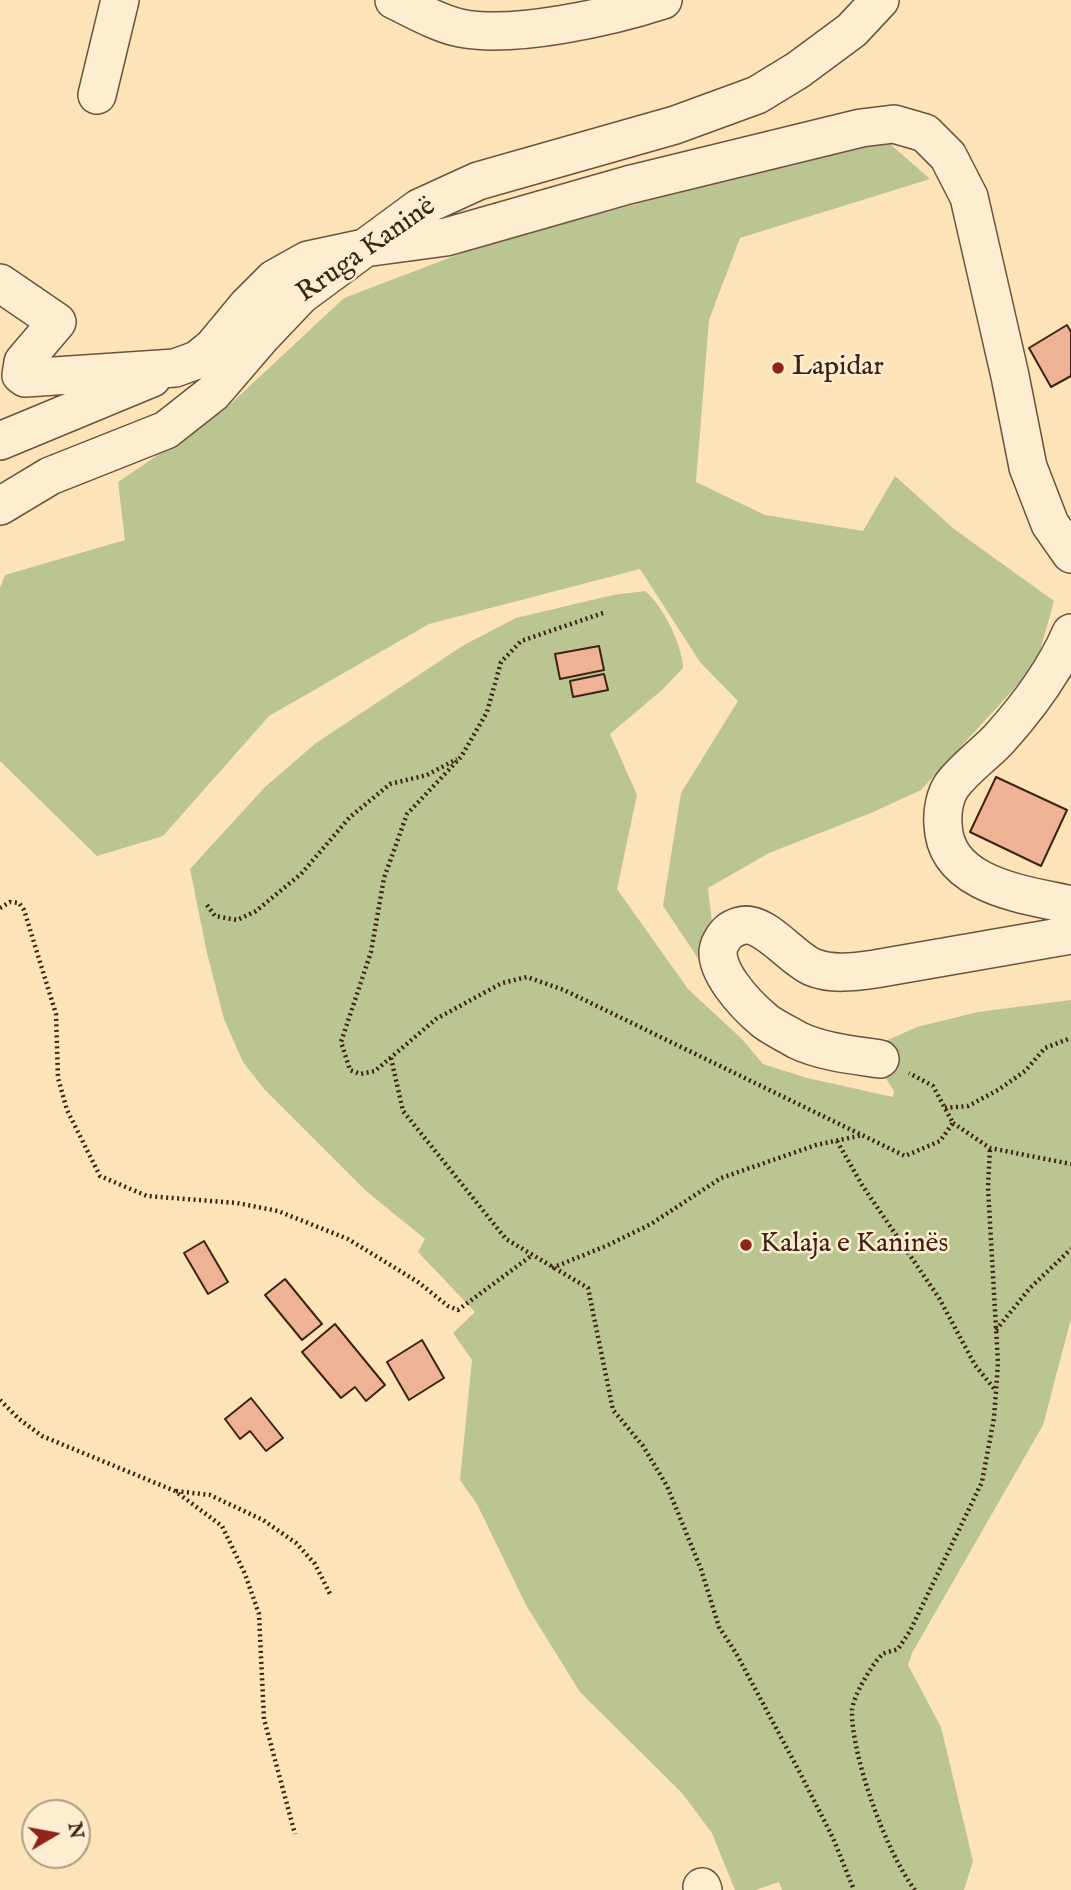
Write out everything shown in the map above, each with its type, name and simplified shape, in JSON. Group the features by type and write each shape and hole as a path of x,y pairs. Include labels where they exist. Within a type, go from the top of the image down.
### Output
{"street":[{"path":"97,95 120,0"},
{"path":"394,0 424,15 458,27 495,32 631,10 663,0"},
{"name":"Rruga Kaninë","path":"0,506 50,476 166,430 213,393 301,295 419,208 478,181 675,125 757,95 798,70 852,30 880,0"},
{"path":"0,441 197,360 213,347 274,279 308,260 364,248 410,244 446,237 628,185 861,128 894,124 925,133 948,156 968,197 1010,376 1028,467 1050,524 1071,554"},
{"path":"0,283 57,322 23,362 20,369 25,378 175,368"},
{"path":"1071,633 1039,691 999,739 952,785 942,811 943,836 955,862 980,879 1010,891 1071,905"},
{"path":"880,1059 845,1055 799,1041 765,1021 734,990 721,968 718,947 727,931 743,924 760,927 812,967 842,973 875,970 1071,935"}],"path":[{"path":"603,612 522,641 501,662 487,712 461,757 407,814 384,878 371,952 341,1042 350,1070 360,1074 375,1071 436,1019 502,983 527,977 564,990 905,1156 940,1141 953,1123"},
{"path":"207,905 215,916 237,920 256,911 300,874 349,817 390,784 427,775 461,757"},
{"path":"0,908 10,902 19,903 24,910 56,1014 58,1078 67,1110 100,1176 147,1196 228,1202 278,1211 348,1239 458,1310 531,1256"},
{"path":"945,1108 968,1106 998,1090 1025,1071 1045,1048 1071,1038"},
{"path":"390,1057 403,1111 506,1239 588,1288 613,1410 643,1446 667,1486 701,1569 719,1627 736,1653 799,1771 833,1838 854,1890"},
{"path":"880,1059 933,1086 953,1123 990,1148 1071,1164"},
{"path":"552,1268 651,1224 721,1178 816,1145 863,1135"},
{"path":"836,1141 862,1185 939,1298 975,1365 996,1391"},
{"path":"915,1890 902,1873 889,1847 867,1784 854,1737 852,1707 858,1690 875,1664 883,1654 898,1649 910,1631 982,1482 994,1418 996,1391 996,1330 988,1188 990,1148"},
{"path":"996,1330 1030,1288 1071,1249"},
{"path":"0,1400 42,1436 176,1491 222,1526 246,1573 258,1614 264,1718 295,1834"},
{"path":"176,1491 210,1494 263,1520 296,1543 315,1563 331,1596"}],"green space":[{"path":"889,143 930,179 740,238 709,320 696,482 765,515 863,531 895,476 954,529 1054,601 1036,665 921,790 871,813 769,853 708,888 720,991 663,906 681,793 738,701 700,662 640,569 429,624 269,716 163,836 97,856 0,761 0,588 5,575 125,540 118,482 223,411 344,298 478,247 823,153"},
{"name":"Kalaja e Kaninës","path":"645,591 670,626 683,668 663,689 610,734 637,795 617,889 688,989 742,1039 763,1064 807,1078 893,1097 894,1091 880,1069 879,1044 917,1027 978,1012 1071,1000 1071,1319 1043,1425 912,1653 908,1665 941,1727 973,1861 964,1890 782,1890 779,1882 756,1890 735,1890 712,1833 682,1793 580,1692 526,1605 477,1504 460,1480 472,1360 453,1333 475,1312 418,1252 425,1239 365,1190 265,1090 243,1062 224,1019 207,953 190,869 265,787 316,743 464,645 516,618 613,595"}],"building":[{"path":"1067,325 1071,332 1071,376 1051,387 1029,348"},
{"path":"599,646 604,670 560,679 555,654"},
{"path":"604,674 608,690 573,697 570,681"},
{"path":"996,777 1067,810 1041,866 970,832"},
{"path":"204,1241 228,1282 208,1294 184,1253"},
{"path":"285,1279 322,1324 302,1340 265,1295"},
{"path":"335,1324 385,1385 366,1401 355,1387 341,1398 302,1352"},
{"path":"422,1340 444,1378 409,1400 387,1362"},
{"path":"251,1398 283,1438 266,1451 250,1431 240,1439 225,1419"}],"place":[{"name":"Lapidar","path":"778,368"},
{"name":"Kalaja e Kaninës","path":"746,1245"}]}
